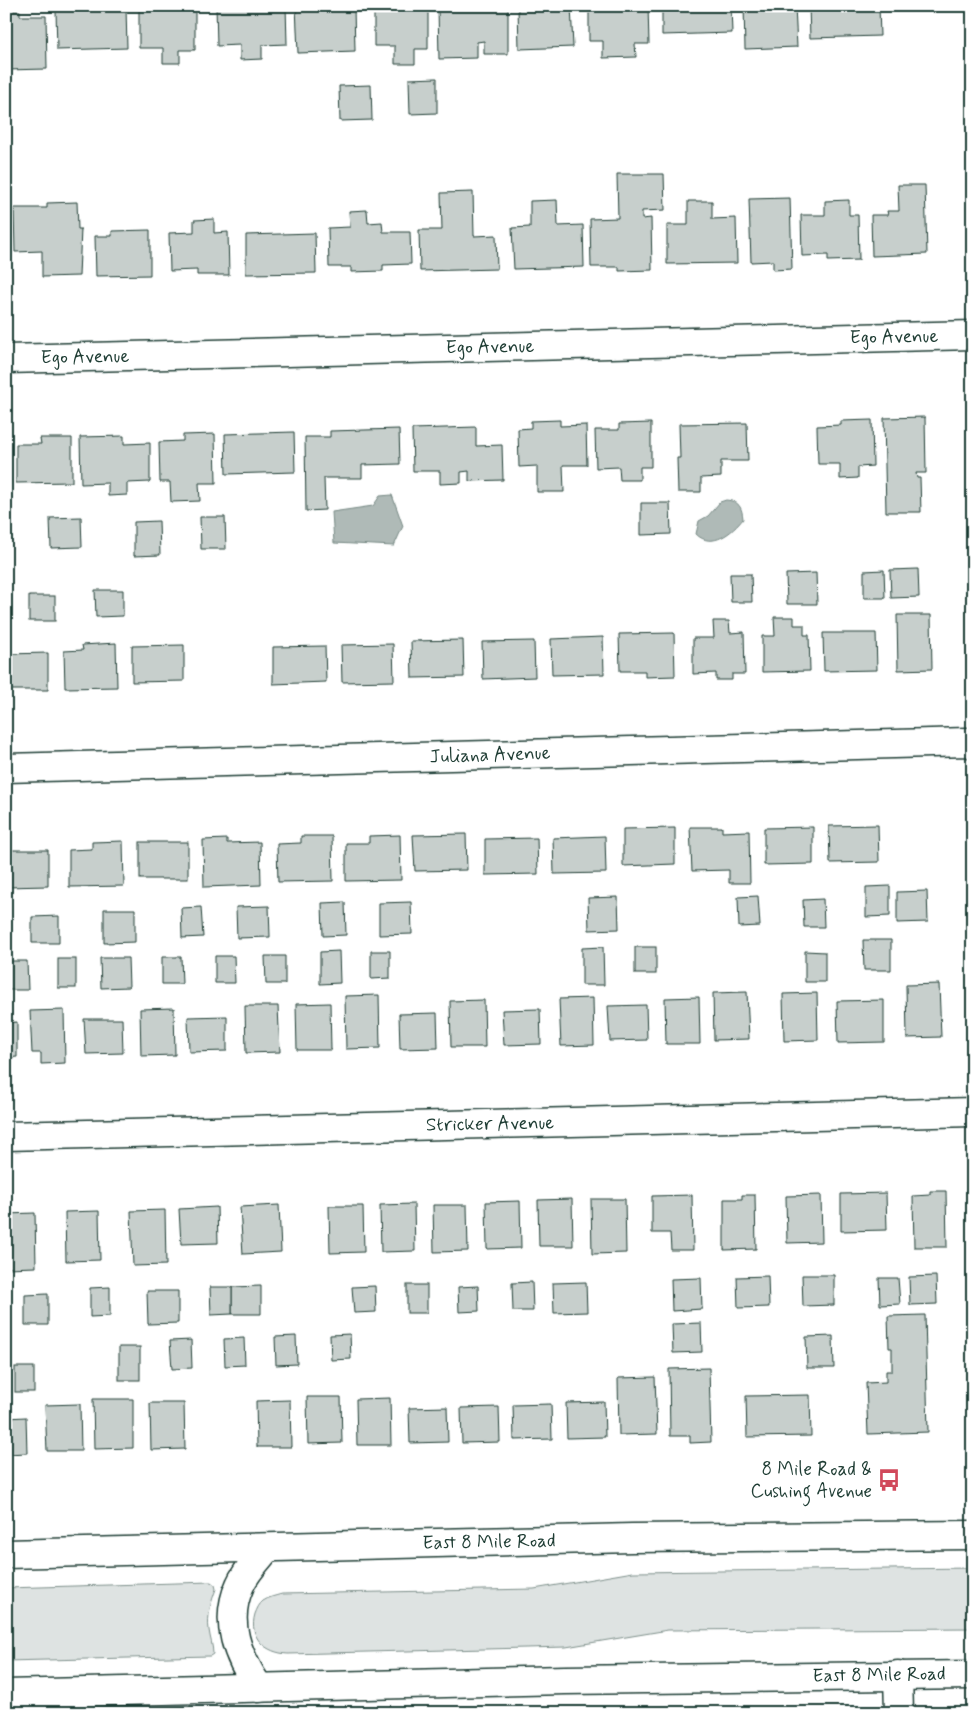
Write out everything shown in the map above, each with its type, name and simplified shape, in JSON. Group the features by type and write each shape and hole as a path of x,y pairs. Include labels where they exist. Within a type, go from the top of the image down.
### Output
{"main road":[{"name":"Ego Avenue","path":"6,359 973,335"},
{"name":"Juliana Avenue","path":"6,768 968,742 973,744"},
{"name":"Stricker Avenue","path":"6,1136 973,1112"},
{"name":"East 8 Mile Road","path":"6,1554 622,1539 973,1535"},
{"path":"258,1688 244,1666 237,1650 233,1636 232,1619 234,1602 240,1585 250,1568 267,1548"},
{"path":"898,1675 900,1713"},
{"name":"East 8 Mile Road","path":"23,1700 258,1688 564,1680 973,1675"}],"shaded area":[{"path":"392,495 403,526 394,546 334,543 332,512 373,506 380,496"},
{"path":"726,500 737,503 741,508 743,519 739,524 728,534 715,540 702,538 696,534 699,521 708,516 720,502"},
{"path":"973,1568 973,1628 668,1630 566,1647 288,1654 273,1651 266,1647 261,1643 254,1630 255,1614 260,1604 268,1598 282,1594 534,1589 633,1572"},
{"path":"211,1582 215,1585 216,1589 211,1604 209,1620 213,1648 213,1654 210,1656 6,1661 6,1588"}],"building":[{"path":"216,6 286,6 287,44 262,45 262,59 240,60 240,45 217,46"},
{"path":"296,6 322,6 322,9 354,8 355,51 298,53"},
{"path":"398,6 428,6 428,49 415,49 415,64 395,64 395,46 374,46 374,8 398,8"},
{"path":"438,6 508,6 508,54 484,54 484,41 477,42 477,58 439,59"},
{"path":"518,6 571,6 573,47 519,49"},
{"path":"589,6 648,6 649,44 635,44 636,57 603,58 603,41 589,41"},
{"path":"662,6 731,6 732,33 662,35"},
{"path":"744,6 795,6 797,47 745,49"},
{"path":"809,6 879,6 880,36 810,38"},
{"path":"162,7 195,7 195,50 180,50 180,63 163,63 163,48 139,48 139,10 161,10"},
{"path":"126,8 127,48 57,50 56,10"},
{"path":"6,11 20,11 20,16 46,16 47,69 6,70"},
{"path":"437,78 437,113 410,114 409,79"},
{"path":"371,85 372,120 340,121 339,86"},
{"path":"617,174 664,174 665,210 642,211 642,219 651,218 652,270 619,271 619,267 591,267 590,219 618,218"},
{"path":"898,185 925,185 927,254 872,256 871,215 888,215 887,211 899,211"},
{"path":"473,192 474,236 496,235 497,269 420,271 419,230 442,230 441,193"},
{"path":"790,198 792,269 773,270 773,261 751,262 749,199"},
{"path":"557,200 558,226 583,225 584,267 514,269 512,228 530,227 530,201"},
{"path":"849,200 849,215 858,215 859,260 828,261 828,255 802,256 801,215 825,215 825,201"},
{"path":"688,201 712,201 712,219 736,218 737,263 667,264 667,225 688,225"},
{"path":"77,202 78,229 81,229 79,276 42,277 42,251 15,252 14,208 47,208 47,203"},
{"path":"367,210 368,223 382,222 383,232 410,232 411,264 383,265 383,271 351,272 351,267 329,267 328,228 350,227 349,211"},
{"path":"214,219 214,233 228,232 229,275 197,275 197,270 170,271 169,233 194,232 194,220"},
{"path":"150,230 150,275 96,276 95,236 112,236 112,231"},
{"path":"315,233 316,273 246,274 246,235"},
{"path":"925,417 926,473 916,473 917,478 920,478 921,512 886,512 884,418"},
{"path":"560,420 560,426 586,425 587,465 563,465 564,492 537,492 537,466 519,467 518,429 531,428 531,421"},
{"path":"872,420 873,466 858,467 858,478 840,479 840,464 818,464 817,426 841,425 841,421"},
{"path":"651,423 651,467 640,467 640,480 620,480 619,467 596,468 595,430 619,430 619,424"},
{"path":"747,423 748,461 721,461 721,477 701,478 701,492 678,492 679,424"},
{"path":"476,427 476,446 502,445 503,480 469,481 469,471 461,472 461,483 440,484 440,471 413,471 412,429"},
{"path":"399,429 400,464 362,465 362,478 324,478 325,510 306,511 305,437 330,437 330,431"},
{"path":"294,432 295,472 226,474 225,434"},
{"path":"215,434 216,483 199,483 200,501 171,502 170,482 160,482 159,442 183,441 183,435"},
{"path":"124,436 124,444 150,443 150,482 127,483 127,495 108,496 108,483 81,484 80,437"},
{"path":"6,438 9,438 10,482 6,482"},
{"path":"40,438 72,438 72,482 16,483 16,444 41,444"},
{"path":"641,503 670,503 671,534 641,535"},
{"path":"81,517 82,547 51,548 50,518"},
{"path":"200,517 225,517 226,549 201,549"},
{"path":"159,521 160,555 134,556 134,522"},
{"path":"918,569 919,597 891,598 890,570"},
{"path":"884,570 885,598 864,598 864,571"},
{"path":"816,573 817,604 787,604 786,574"},
{"path":"730,574 751,574 752,602 731,602"},
{"path":"95,590 123,590 123,616 96,617"},
{"path":"29,596 55,596 55,621 29,621"},
{"path":"897,615 931,615 932,669 898,670"},
{"path":"774,617 794,617 794,625 804,625 804,635 809,635 810,671 762,672 762,636 775,636"},
{"path":"713,621 729,621 730,633 744,632 745,674 732,674 732,680 716,680 716,673 693,674 693,638 714,638"},
{"path":"674,633 675,676 645,677 645,671 620,671 619,634"},
{"path":"823,633 876,633 877,670 824,671"},
{"path":"603,637 604,674 552,675 551,639"},
{"path":"463,640 464,677 412,678 411,641"},
{"path":"534,641 535,677 483,679 482,642"},
{"path":"116,643 117,687 65,688 64,651 83,650 82,645"},
{"path":"393,644 394,681 342,682 341,645"},
{"path":"184,645 184,681 132,682 132,646"},
{"path":"325,646 326,682 273,684 273,647"},
{"path":"48,653 48,690 6,690 6,654"},
{"path":"878,825 879,862 830,863 829,826"},
{"path":"690,827 722,827 722,832 749,831 750,883 729,883 729,870 692,871"},
{"path":"813,827 813,864 764,865 764,828"},
{"path":"675,828 675,864 623,866 623,829"},
{"path":"466,834 467,870 415,871 413,835"},
{"path":"400,835 401,880 346,881 346,843 369,843 369,836"},
{"path":"301,836 332,836 333,881 278,882 277,844 301,843"},
{"path":"605,836 606,873 554,874 553,838"},
{"path":"537,838 538,874 485,875 485,839"},
{"path":"227,839 227,843 260,842 261,885 204,887 203,840"},
{"path":"123,841 124,886 69,887 69,850 92,849 92,842"},
{"path":"140,842 188,842 188,879 140,879"},
{"path":"6,850 48,850 48,886 6,887"},
{"path":"890,886 890,916 866,917 866,887"},
{"path":"927,891 928,922 897,923 897,892"},
{"path":"758,896 760,926 739,927 738,897"},
{"path":"618,897 619,929 589,930 588,898"},
{"path":"823,899 824,927 804,927 803,900"},
{"path":"345,902 346,935 323,936 322,903"},
{"path":"411,902 412,934 379,935 379,903"},
{"path":"269,906 270,937 237,938 236,907"},
{"path":"201,907 203,937 182,938 181,908"},
{"path":"104,909 135,909 135,942 104,943"},
{"path":"59,916 59,943 32,943 32,917"},
{"path":"863,940 891,940 891,970 864,970"},
{"path":"603,947 604,985 582,985 582,948"},
{"path":"635,947 656,947 656,974 635,974"},
{"path":"339,951 340,983 320,984 320,952"},
{"path":"371,951 390,951 390,978 371,979"},
{"path":"805,951 825,952 825,982 805,982"},
{"path":"215,956 234,956 235,983 215,983"},
{"path":"265,956 285,956 285,984 266,984"},
{"path":"162,957 181,957 182,984 162,984"},
{"path":"100,958 128,958 129,987 101,988"},
{"path":"58,959 76,959 76,988 58,988"},
{"path":"6,961 27,961 28,990 6,990"},
{"path":"939,984 941,1037 907,1038 906,985"},
{"path":"747,992 749,1039 714,1040 713,993"},
{"path":"817,993 818,1040 784,1041 783,994"},
{"path":"379,995 380,1048 346,1049 345,996"},
{"path":"699,997 700,1044 666,1044 665,998"},
{"path":"593,998 594,1045 561,1046 559,999"},
{"path":"484,1000 485,1047 451,1047 450,1001"},
{"path":"884,1000 884,1042 838,1043 837,1001"},
{"path":"330,1003 331,1050 297,1050 296,1004"},
{"path":"646,1005 647,1040 610,1041 608,1006"},
{"path":"245,1006 278,1006 280,1052 246,1053"},
{"path":"174,1008 175,1055 141,1056 140,1009"},
{"path":"540,1009 541,1044 504,1045 502,1010"},
{"path":"64,1010 65,1063 41,1064 41,1053 32,1053 30,1011"},
{"path":"437,1013 438,1048 400,1049 399,1014"},
{"path":"227,1016 227,1051 189,1052 188,1017"},
{"path":"84,1019 122,1019 123,1053 86,1054"},
{"path":"17,1022 17,1057 6,1058 6,1023"},
{"path":"930,1191 946,1191 947,1247 914,1247 913,1196 930,1195"},
{"path":"886,1193 887,1230 841,1231 841,1194"},
{"path":"692,1195 693,1250 671,1250 670,1233 652,1233 652,1196"},
{"path":"742,1195 755,1195 756,1249 724,1250 724,1199 742,1199"},
{"path":"821,1195 822,1242 787,1243 786,1196"},
{"path":"572,1199 573,1246 539,1246 538,1200"},
{"path":"591,1199 625,1199 626,1253 592,1254"},
{"path":"520,1201 521,1248 487,1249 486,1202"},
{"path":"414,1204 415,1251 381,1252 380,1205"},
{"path":"279,1205 281,1252 243,1254 240,1207"},
{"path":"433,1205 467,1205 468,1251 434,1252"},
{"path":"329,1206 363,1206 364,1252 330,1253"},
{"path":"217,1207 218,1243 181,1244 179,1209"},
{"path":"165,1210 166,1265 133,1266 131,1211"},
{"path":"99,1211 100,1260 66,1261 65,1212"},
{"path":"35,1213 36,1267 6,1268 6,1214"},
{"path":"802,1275 834,1275 834,1305 803,1306"},
{"path":"768,1276 769,1307 738,1308 737,1277"},
{"path":"936,1276 937,1304 910,1305 909,1277"},
{"path":"701,1278 702,1309 672,1311 671,1279"},
{"path":"879,1278 898,1278 900,1304 880,1305"},
{"path":"532,1282 533,1311 513,1311 512,1283"},
{"path":"586,1282 587,1312 554,1313 553,1283"},
{"path":"407,1285 427,1285 427,1313 407,1313"},
{"path":"261,1286 261,1314 232,1314 232,1287"},
{"path":"375,1286 376,1312 354,1313 352,1287"},
{"path":"478,1286 479,1311 459,1312 458,1287"},
{"path":"110,1287 110,1316 90,1317 90,1288"},
{"path":"210,1287 232,1287 232,1314 211,1315"},
{"path":"147,1291 178,1291 178,1323 148,1324"},
{"path":"48,1294 48,1325 25,1325 25,1295"},
{"path":"925,1315 928,1432 868,1434 866,1383 886,1382 886,1371 892,1371 892,1348 889,1348 888,1316"},
{"path":"701,1323 702,1352 673,1353 672,1324"},
{"path":"350,1334 351,1359 331,1360 330,1335"},
{"path":"296,1336 297,1364 276,1365 275,1337"},
{"path":"833,1336 834,1368 807,1368 806,1337"},
{"path":"244,1338 245,1365 225,1366 224,1339"},
{"path":"191,1340 192,1368 172,1369 170,1341"},
{"path":"119,1347 140,1347 140,1380 119,1380"},
{"path":"15,1367 34,1367 34,1392 15,1392"},
{"path":"709,1368 711,1442 690,1443 690,1436 670,1436 669,1369"},
{"path":"655,1377 657,1434 619,1435 618,1378"},
{"path":"810,1395 811,1436 747,1437 746,1396"},
{"path":"307,1397 341,1397 342,1443 308,1444"},
{"path":"390,1398 391,1445 357,1445 356,1399"},
{"path":"93,1399 133,1399 133,1448 94,1449"},
{"path":"290,1400 291,1447 257,1447 256,1401"},
{"path":"604,1402 605,1437 567,1438 566,1403"},
{"path":"150,1403 184,1403 185,1449 151,1450"},
{"path":"80,1404 81,1451 47,1451 45,1405"},
{"path":"551,1404 552,1439 514,1440 513,1405"},
{"path":"447,1407 448,1442 410,1443 409,1408"},
{"path":"499,1407 500,1442 462,1443 461,1408"},
{"path":"26,1417 27,1453 6,1454 6,1418"}],"place":[{"name":"8 Mile Road & Cushing Avenue","path":"889,1480"}]}
